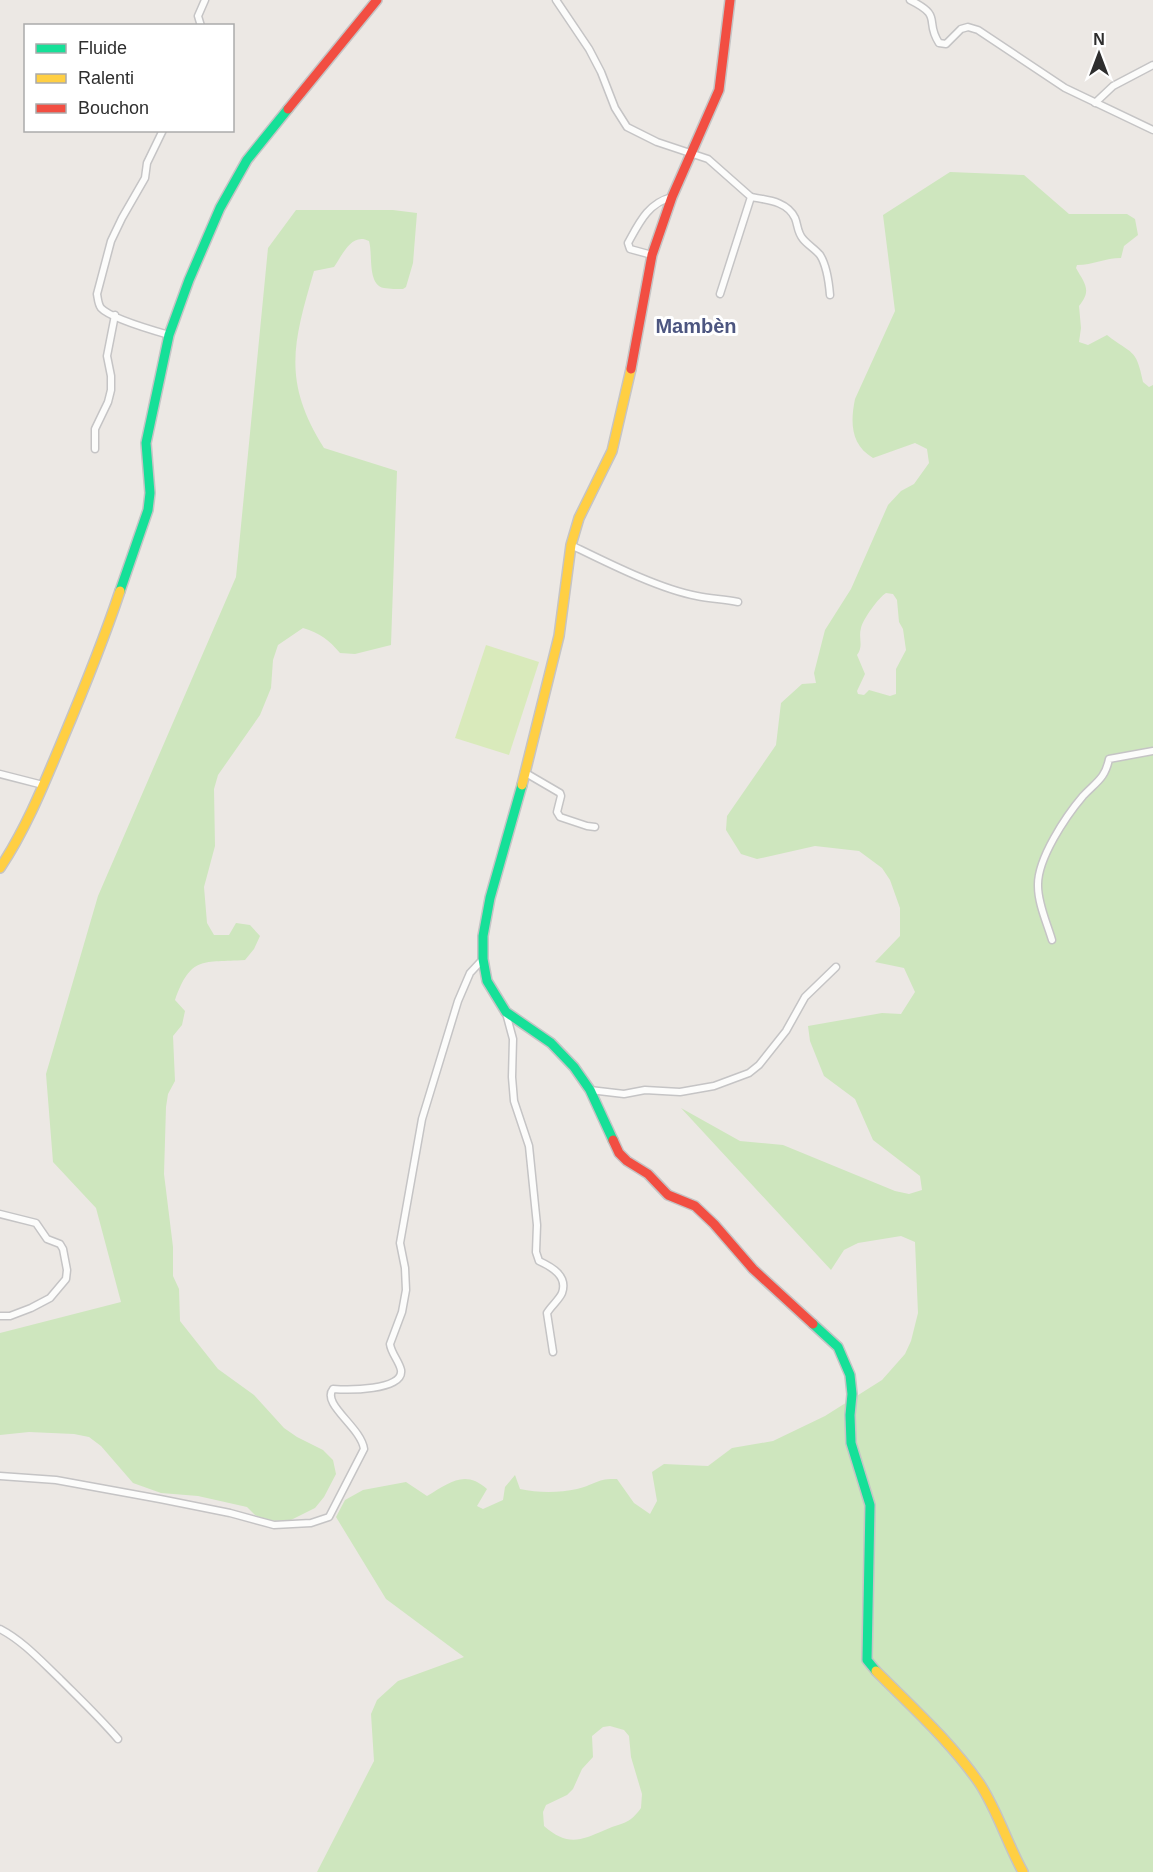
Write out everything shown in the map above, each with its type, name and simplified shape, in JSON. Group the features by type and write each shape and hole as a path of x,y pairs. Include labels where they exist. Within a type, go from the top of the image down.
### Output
{"street":[{"path":"200,24 198,16 205,0"},
{"path":"0,868 11,851 43,785 102,642 148,510 151,495 145,459 146,443 169,335 202,246 247,160 377,0"},
{"path":"556,0 602,72 615,108 627,127 643,136 708,159 751,197 782,204 795,218 797,230 802,239 820,255 830,295"},
{"path":"553,1352 547,1313 562,1295 563,1284 560,1274 553,1267 539,1261 536,1252 537,1225 529,1146 514,1101 513,1039 506,1012 487,981 483,959 483,936 490,898 559,636 571,545 579,518 612,451 630,373 652,255 672,197 719,90 728,35 730,0"},
{"path":"910,0 926,8 932,17 935,37 939,43 946,44 961,29 968,27 978,30 1065,88 1153,130"},
{"path":"1095,103 1113,86 1153,65"},
{"path":"162,132 147,163 145,178 122,218 105,261 97,294 102,310 169,335"},
{"path":"652,255 630,249 628,243 649,209 660,200 672,197"},
{"path":"720,294 751,197"},
{"path":"95,449 95,429 111,390 107,356 115,315"},
{"path":"571,545 681,592 738,602"},
{"path":"1052,940 1037,885 1039,872 1048,851 1072,812 1105,774 1109,759 1153,751"},
{"path":"524,772 560,792 558,815 595,827"},
{"path":"0,774 43,785"},
{"path":"0,1476 56,1480 230,1513 274,1525 312,1523 329,1517 364,1449 363,1441 357,1430 332,1404 329,1397 330,1391 333,1389 355,1391 378,1387 397,1380 400,1376 401,1370 390,1344 402,1312 406,1290 400,1243 401,1230 422,1119 458,1000 470,973 483,959"},
{"path":"590,1090 624,1094 645,1090 680,1092 714,1086 749,1073 759,1065 786,1031 805,997 836,967"},
{"path":"506,1012 551,1043 574,1067 590,1090 619,1153 648,1174 668,1195 695,1206 753,1269 838,1347 850,1375 851,1443 870,1505 867,1660 962,1758 993,1805 1013,1857 1023,1872"},
{"path":"0,1214 36,1223 47,1239 60,1244 67,1270 66,1279 50,1298 10,1316 0,1316"},
{"path":"0,1629 44,1661 118,1739"}],"green space":[{"path":"950,172 1024,175 1069,214 1127,214 1135,219 1138,235 1124,246 1121,258 1077,265 1076,268 1086,287 1085,296 1079,306 1081,328 1079,342 1088,345 1107,335 1132,353 1138,363 1143,382 1149,387 1153,385 1153,1872 317,1872 374,1761 371,1714 377,1700 398,1681 464,1657 386,1599 336,1517 345,1500 363,1490 406,1482 427,1496 450,1483 464,1479 479,1483 487,1489 477,1506 483,1509 503,1500 505,1487 515,1475 520,1489 541,1492 570,1490 600,1481 617,1479 634,1503 650,1514 657,1501 652,1472 664,1464 708,1466 732,1448 773,1441 825,1416 882,1380 905,1354 911,1341 918,1313 915,1242 901,1236 858,1243 844,1250 831,1270 681,1108 740,1141 783,1145 895,1191 909,1194 922,1190 920,1176 873,1140 855,1099 824,1076 810,1041 808,1026 882,1013 901,1014 915,992 904,968 875,962 900,936 900,908 890,880 882,868 859,851 815,846 757,859 741,854 726,830 727,816 776,745 781,703 802,684 816,683 814,673 825,630 851,589 888,505 901,491 914,484 929,463 927,449 915,443 873,458 860,447 854,433 855,399 895,311 883,215","holes":["886,593 893,594 897,600 899,622 903,629 906,650 896,669 896,694 890,696 869,690 864,695 858,694 857,691 865,674 857,655 860,648 861,628 879,599","610,1726 624,1730 629,1736 631,1757 642,1794 641,1808 628,1821 588,1837 574,1840 560,1837 544,1826 543,1812 546,1805 567,1795 573,1789 582,1769 593,1757 592,1736 603,1727"]},
{"path":"296,210 393,210 417,213 413,263 406,287 403,289 384,288 375,281 369,241 363,239 358,239 348,246 334,267 314,271 301,320 295,361 302,402 324,448 397,471 391,645 355,654 340,653 324,637 303,628 278,645 273,660 271,688 260,715 218,775 214,789 215,846 204,887 207,923 214,935 229,935 236,923 250,925 260,936 254,949 245,960 209,962 193,968 181,985 175,1000 185,1011 182,1025 173,1036 175,1081 168,1094 166,1107 164,1174 173,1247 173,1276 179,1289 180,1321 218,1369 254,1395 284,1428 323,1450 333,1460 336,1474 324,1497 315,1508 291,1520 268,1521 255,1515 247,1507 198,1496 161,1493 133,1483 101,1446 89,1437 29,1432 0,1435 0,1333 121,1302 96,1208 53,1162 46,1074 98,896 236,577 268,248"},
{"path":"486,645 539,662 509,755 455,738"}],"traffic: fast":[{"path":"120,591 148,510 150,493 146,443 169,335 189,280 220,208 247,160 288,109"},
{"path":"522,785 490,898 483,936 483,959 487,981 506,1012 551,1043 574,1067 590,1090 613,1140"},
{"path":"813,1324 838,1347 850,1375 851,1443 870,1505 867,1660 876,1671"}],"traffic: slow":[{"path":"522,785 559,636 571,545 579,518 612,451 631,369"},
{"path":"0,868 18,838 41,790 107,629 120,591"},
{"path":"876,1671 944,1739 980,1784 1023,1872"}],"traffic: jam":[{"path":"288,109 377,0"},
{"path":"631,369 652,255 672,197 719,90 730,0"},
{"path":"613,1140 619,1153 648,1174 668,1195 695,1206 753,1269 813,1324"}],"district":[{"name":"Mambèn","path":"696,326"}]}
